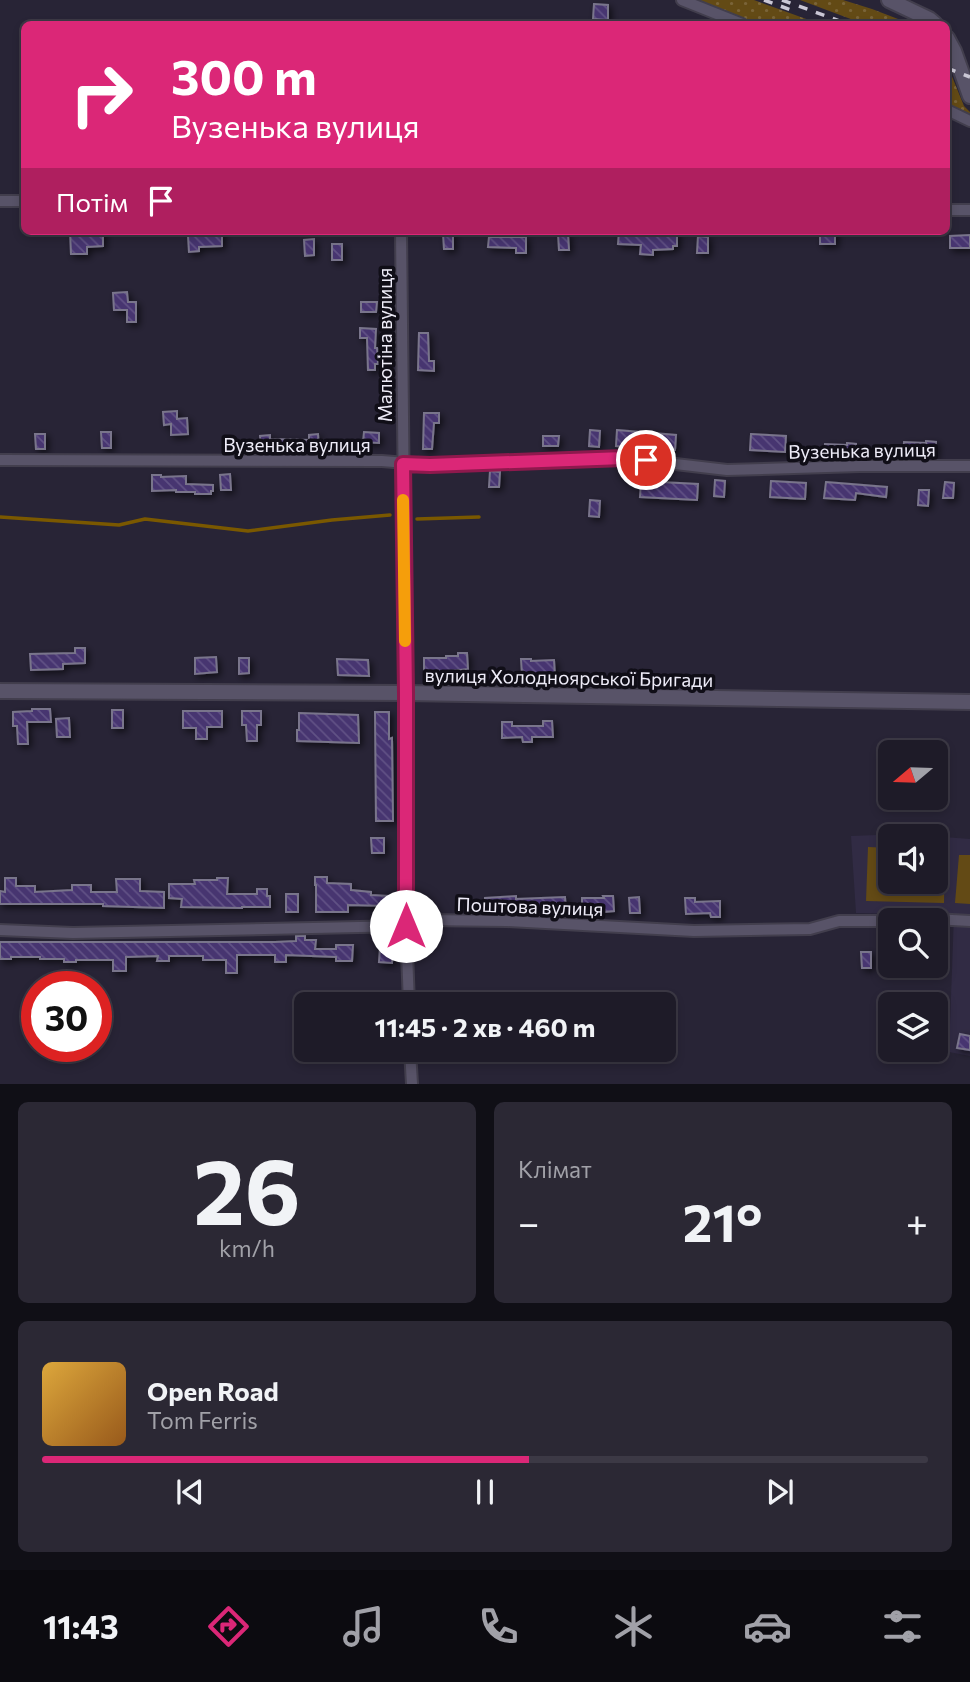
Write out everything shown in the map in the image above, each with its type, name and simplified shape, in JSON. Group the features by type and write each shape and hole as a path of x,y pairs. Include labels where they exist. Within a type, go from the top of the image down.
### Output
{"street":[{"path":"681,0 735,21"},
{"path":"890,0 931,21"},
{"path":"950,44 970,96"},
{"path":"950,111 970,121"},
{"path":"0,201 21,201"},
{"path":"950,210 970,210"},
{"name":"Малютіна вулиця","path":"401,235 409,992"},
{"name":"Вузенька вулиця","path":"0,460 383,461 430,465 624,458 727,470 970,466"},
{"name":"вулиця Холодноярської Бригади","path":"0,691 406,693 970,702"},
{"name":"Поштова вулиця","path":"0,930 73,933 406,926 423,920 508,921 694,931 810,929 839,921 878,921"},
{"path":"948,920 970,921"},
{"path":"411,1062 412,1083"}],"shaded area":[{"path":"687,0 754,0 812,21 740,21"},
{"path":"800,0 843,0 903,21 856,21"},
{"path":"950,74 964,106 970,112 970,116 950,108"},
{"path":"878,835 878,894 948,894 948,837 970,839 970,1056 949,1052 954,915 948,915 948,908 878,908 878,913 856,913 851,836"},
{"path":"868,847 878,847 878,894 944,894 944,903 866,901"},
{"path":"959,855 970,855 970,904 955,903"}],"building":[{"path":"594,4 608,5 608,20 593,19"},
{"path":"70,235 103,235 103,246 87,247 87,254 71,254"},
{"path":"222,235 222,246 199,247 199,251 189,252 188,236"},
{"path":"443,235 453,235 453,249 444,249"},
{"path":"558,235 568,235 569,250 559,250"},
{"path":"619,235 677,235 677,246 673,246 673,249 653,250 653,255 640,254 641,245 618,244"},
{"path":"820,235 835,235 835,244 820,244"},
{"path":"970,235 970,248 950,248 950,236"},
{"path":"698,236 708,237 708,253 697,253"},
{"path":"489,237 526,237 526,253 516,253 516,248 488,247"},
{"path":"314,239 314,255 305,256 304,240"},
{"path":"332,244 342,244 342,260 332,260"},
{"path":"127,292 128,302 136,302 136,322 127,322 127,310 114,310 113,293"},
{"path":"361,302 377,302 376,312 361,312"},
{"path":"360,328 376,329 378,364 375,364 375,370 368,370 367,338 360,338"},
{"path":"419,333 428,333 429,361 434,361 434,371 418,370"},
{"path":"177,411 177,419 187,418 188,434 171,435 171,424 164,425 163,412"},
{"path":"424,413 439,413 439,423 434,423 432,449 423,449"},
{"path":"590,430 600,431 599,447 589,446"},
{"path":"617,430 676,435 675,450 616,446"},
{"path":"101,432 111,432 111,448 102,448"},
{"path":"364,432 379,433 379,443 363,442"},
{"path":"35,434 45,434 45,449 36,449"},
{"path":"318,434 319,450 261,451 260,436 270,435 270,439 309,440 309,435"},
{"path":"751,434 786,436 785,452 750,450"},
{"path":"543,436 559,436 558,446 543,446"},
{"path":"904,442 936,442 935,457 903,457"},
{"path":"825,444 856,444 856,458 824,459"},
{"path":"490,471 500,472 499,487 489,487"},
{"path":"230,474 231,490 221,490 220,475"},
{"path":"152,475 186,476 186,484 213,485 213,491 211,494 195,494 176,490 152,491"},
{"path":"715,480 725,481 724,497 714,496"},
{"path":"641,481 698,484 697,500 640,497"},
{"path":"771,481 806,483 805,499 770,497"},
{"path":"826,482 887,487 886,497 856,493 855,500 824,498"},
{"path":"945,482 954,483 953,498 943,498"},
{"path":"919,490 929,490 928,506 918,505"},
{"path":"590,500 600,501 599,517 589,516"},
{"path":"75,648 85,648 85,663 63,664 63,669 31,670 30,654 75,653"},
{"path":"458,653 467,653 468,669 424,674 424,658 446,658 458,656"},
{"path":"216,657 217,672 195,674 195,658"},
{"path":"239,658 249,658 249,673 239,674"},
{"path":"337,659 368,660 369,676 338,675"},
{"path":"521,659 554,660 555,676 522,675"},
{"path":"50,709 51,722 27,722 28,744 18,744 17,726 13,726 13,712"},
{"path":"112,710 123,710 123,728 112,728"},
{"path":"183,711 222,711 222,727 207,727 207,739 196,739 196,728 183,728"},
{"path":"242,711 261,711 261,725 257,725 257,741 247,741 246,725 242,725"},
{"path":"375,712 389,712 393,821 376,821"},
{"path":"299,713 358,715 359,743 297,741"},
{"path":"69,718 70,737 57,737 56,719"},
{"path":"543,721 552,721 553,737 532,737 532,742 523,742 522,737 502,738 502,722 512,722 512,726 543,726"},
{"path":"371,838 384,838 384,853 372,853"},
{"path":"315,877 327,877 327,883 351,884 351,890 389,896 388,906 348,905 348,912 316,912"},
{"path":"5,878 16,878 16,886 35,886 35,892 72,890 72,885 91,885 91,892 117,892 116,879 140,879 140,891 164,892 164,908 103,904 0,904 0,891 5,892"},
{"path":"228,878 227,894 257,894 257,889 267,889 270,907 181,907 182,899 169,898 169,884 195,884 194,880"},
{"path":"286,894 298,894 298,912 286,912"},
{"path":"516,896 516,899 565,897 566,913 485,913 485,898"},
{"path":"603,896 613,896 614,911 582,914 582,898 604,898"},
{"path":"639,897 640,913 630,913 629,898"},
{"path":"685,898 695,898 695,902 720,901 720,917 711,917 710,913 686,914"},
{"path":"296,936 305,936 305,940 316,940 315,949 336,949 336,945 353,945 352,961 336,961 336,957 286,955 286,962 275,962 275,955 237,955 237,973 226,973 226,960 203,960 203,956 169,956 169,961 157,961 158,956 126,957 126,971 113,971 113,960 64,962 64,959 40,957 0,959 0,942 275,942 296,941"},
{"path":"380,947 393,947 392,963 379,962"},
{"path":"861,952 871,952 871,968 862,968"},
{"path":"960,1034 970,1036 970,1050 957,1048"}],"waterway":[{"path":"0,517 119,525 145,519 248,531 390,515"},
{"path":"417,519 479,517"}],"railway":[{"path":"764,0 791,10"},
{"path":"782,0 840,21"},
{"path":"950,69 970,77"}],"slow traffic":[{"path":"403,500 405,641"}],"route":[{"path":"406,926 403,464 624,458 646,460"}]}
